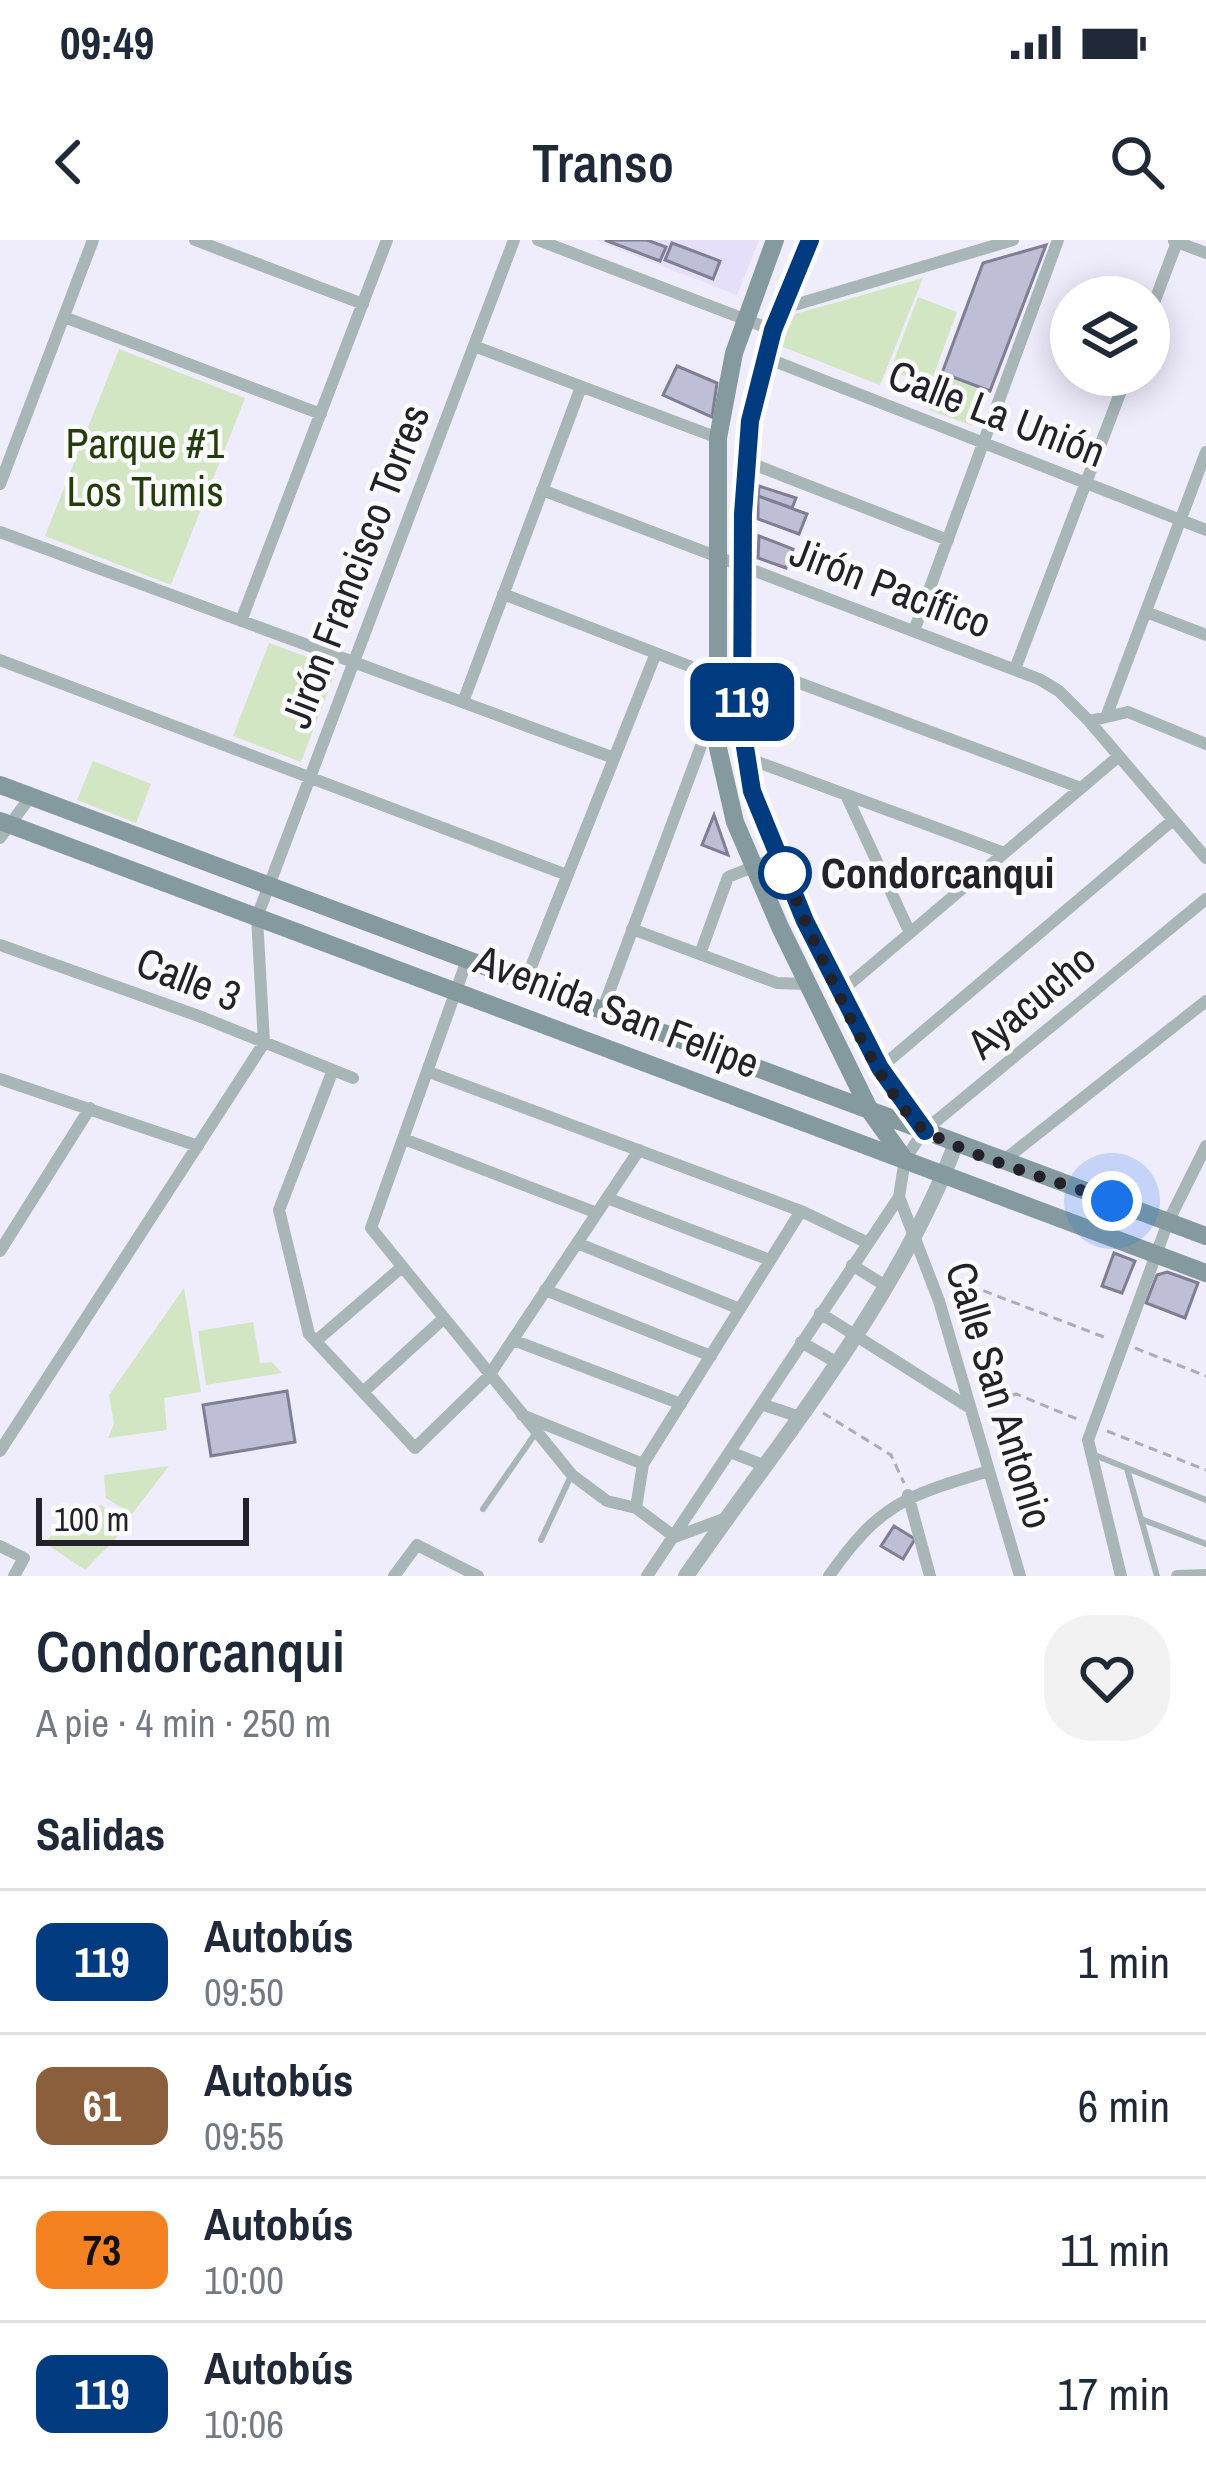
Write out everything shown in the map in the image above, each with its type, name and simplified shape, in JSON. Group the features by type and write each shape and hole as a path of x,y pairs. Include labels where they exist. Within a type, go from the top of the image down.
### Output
{"main road":[{"path":"775,240 745,319 718,438 715,676 725,788 806,984 870,1112 905,1160"},
{"path":"810,240 764,357 746,461 743,662 747,758 752,791 839,993 880,1068 925,1131"},
{"name":"Avenida San Felipe","path":"0,785 1206,1236"},
{"name":"Avenida San Felipe","path":"3,828 457,989 1206,1274"}],"street":[{"path":"0,484 93,240"},
{"path":"195,240 363,304"},
{"path":"241,621 387,240"},
{"name":"Jirón Francisco Torres","path":"257,916 514,240"},
{"path":"538,240 773,330"},
{"path":"781,309 1012,240"},
{"path":"914,631 1058,240"},
{"path":"1162,276 1174,241 1206,253"},
{"path":"64,317 320,414"},
{"path":"474,346 718,438"},
{"name":"Calle La Unión","path":"764,357 1206,530"},
{"path":"463,702 581,387"},
{"path":"1015,669 1118,396"},
{"path":"1106,717 1206,452"},
{"path":"746,461 948,540"},
{"name":"Jirón Pacífico","path":"542,490 1015,669 1059,691 1206,858"},
{"path":"0,532 614,758"},
{"path":"503,594 715,676"},
{"path":"1146,612 1206,635"},
{"path":"525,982 656,653"},
{"path":"0,660 567,875"},
{"path":"743,662 1081,788"},
{"path":"602,1011 716,708"},
{"path":"1088,721 1128,712 1206,744"},
{"path":"839,993 1119,756"},
{"path":"747,758 1004,853"},
{"path":"846,795 910,933"},
{"path":"3,828 31,796"},
{"path":"880,1068 1173,820"},
{"path":"700,954 728,877 778,857"},
{"name":"Ayacucho","path":"905,1160 925,1131 1206,898"},
{"path":"0,1450 264,1043 257,916"},
{"path":"632,929 778,983 806,984"},
{"name":"Calle 3","path":"0,945 353,1078"},
{"path":"467,960 371,1228 572,1475 607,1501 636,1508 675,1537"},
{"path":"1003,1161 1206,1001"},
{"path":"333,1070 279,1210 309,1334 416,1448 488,1377 639,1150"},
{"path":"428,1072 801,1211 866,1242"},
{"path":"0,1079 198,1145"},
{"path":"0,1251 90,1108"},
{"path":"404,1139 597,1213"},
{"path":"663,1553 688,1573 854,1333 916,1234 956,1143"},
{"path":"1120,1576 1088,1453 1091,1425 1168,1222 1206,1146"},
{"path":"647,1576 899,1197 905,1160"},
{"name":"Calle San Antonio","path":"899,1197 939,1301 1020,1576"},
{"path":"607,1198 770,1260"},
{"path":"636,1508 643,1464 801,1211"},
{"path":"577,1243 740,1309"},
{"path":"851,1264 884,1285"},
{"path":"316,1341 402,1267"},
{"path":"545,1290 711,1356"},
{"path":"820,1312 971,1409"},
{"path":"363,1392 443,1319"},
{"path":"513,1340 681,1404"},
{"path":"801,1342 834,1361"},
{"path":"760,1405 802,1409"},
{"path":"517,1413 643,1464"},
{"path":"730,1452 763,1465"},
{"path":"829,1576 869,1524 908,1495 989,1471"},
{"path":"908,1495 929,1576"},
{"path":"675,1537 726,1518"},
{"path":"394,1576 417,1545 478,1576"},
{"path":"0,1546 24,1558 14,1576"},
{"path":"1177,1576 1206,1575"}],"lane":[{"path":"483,1509 536,1434"},
{"path":"1088,1453 1206,1499"},
{"path":"1127,1469 1157,1576"},
{"path":"541,1540 572,1475"},
{"path":"1141,1519 1206,1544"}],"path":[{"path":"939,1301 979,1289 1206,1376"},
{"path":"802,1409 891,1455 908,1495"}],"shaded area":[{"path":"595,240 759,240 737,295"}],"green space":[{"path":"923,278 880,385 780,346 795,314"},
{"path":"918,297 957,312 930,385 890,371"},
{"name":"Parque #1 Los Tumis","path":"119,349 245,398 171,585 45,536"},
{"path":"942,375 986,391 973,426 929,410"},
{"path":"269,643 337,668 301,762 233,736"},
{"path":"93,761 151,784 136,823 77,800"},
{"path":"184,1288 201,1392 164,1398 167,1430 108,1438 114,1424 109,1395"},
{"path":"253,1322 260,1363 272,1362 282,1373 206,1385 198,1331"},
{"path":"169,1466 132,1514 106,1498 104,1475"},
{"path":"101,1505 121,1518 118,1536 85,1570 45,1543 72,1509"}],"building":[{"path":"605,240 647,240 666,247 660,261"},
{"path":"672,243 720,261 713,279 665,260"},
{"path":"1046,245 990,391 942,373 983,263"},
{"path":"677,366 717,383 712,417 663,395"},
{"path":"759,486 796,498 792,508 758,496"},
{"path":"758,496 807,514 799,534 758,519"},
{"path":"759,536 793,549 786,568 758,558"},
{"path":"714,815 728,855 702,845"},
{"path":"1114,1253 1135,1261 1122,1293 1102,1286"},
{"path":"1167,1272 1198,1283 1185,1318 1146,1303 1157,1275"},
{"path":"287,1391 295,1442 211,1456 203,1405"},
{"path":"894,1526 915,1539 903,1559 881,1546"}],"bus line":[{"name":"119","path":"810,240 773,330 750,421 743,514 742,728 752,791 805,921 880,1068 925,1131"}],"place":[{"name":"Condorcanqui","path":"785,873"}],"route":[{"path":"785,873 778,857 839,993 897,1097 925,1131 1112,1201"}]}
